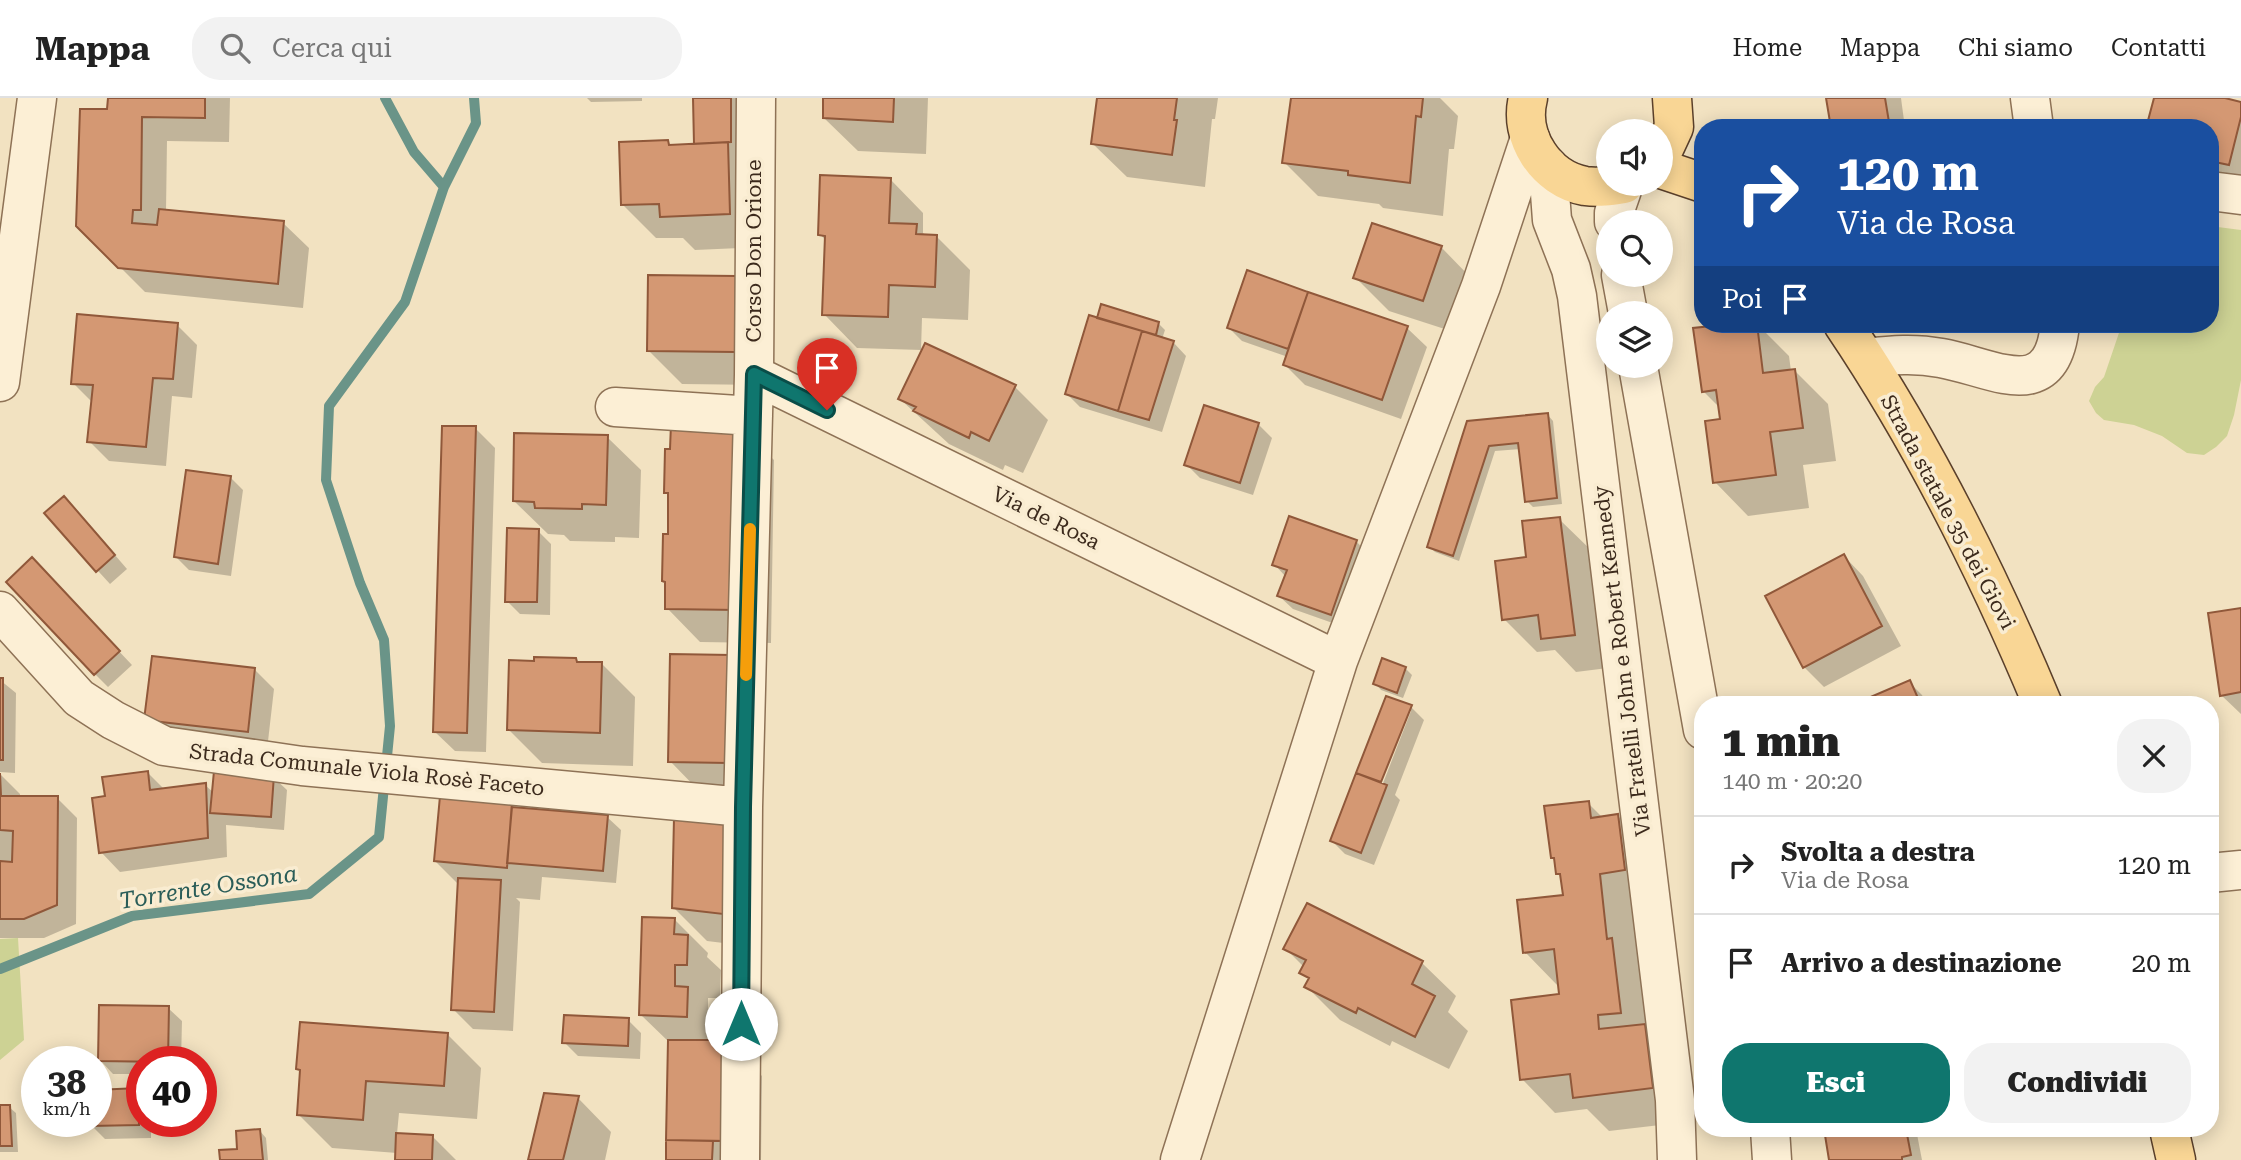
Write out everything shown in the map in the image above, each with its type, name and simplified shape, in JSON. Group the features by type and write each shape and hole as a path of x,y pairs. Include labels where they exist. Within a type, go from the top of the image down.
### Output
{"main road":[{"path":"1528,98 1526,120 1539,152 1564,179 1583,186 1596,187"},
{"path":"1673,101 1694,120"},
{"path":"1673,101 1673,130"},
{"path":"1673,173 1694,180"},
{"name":"Strada statale 35 dei Giovi","path":"1849,333 1954,513 2018,645 2038,696"},
{"path":"2171,1137 2176,1160"}],"street":[{"path":"0,382 37,98"},
{"name":"Corso Don Orione","path":"740,1160 743,807 754,374 756,98"},
{"path":"2030,98 2033,119"},
{"path":"1180,1160 1338,661 1491,256 1539,152"},
{"name":"Via Fratelli John e Robert Kennedy","path":"1539,152 1552,220 1571,269 1577,296 1675,1100 1678,1160"},
{"path":"2219,192 2241,195"},
{"path":"1491,256 1524,218 1552,220"},
{"path":"1866,358 1912,353 1944,358 2015,377 2031,375 2048,364 2063,333"},
{"name":"Via de Rosa","path":"754,374 1338,661"},
{"path":"1639,378 1697,696"},
{"path":"615,407 753,416"},
{"name":"Strada Comunale Viola Rosè Faceto","path":"0,611 79,698 113,720 164,746 283,764 743,807"},
{"path":"2219,872 2241,870"},
{"path":"1771,1137 1772,1160"}],"green space":[{"path":"2219,227 2241,230 2241,380 2227,436 2204,455 2187,453 2162,436 2134,425 2104,420 2089,401 2095,387 2104,377 2119,333 2219,333"},
{"path":"18,938 24,1040 0,1060 0,939"}],"building":[{"path":"108,98 205,98 205,118 142,117 141,210 133,210 132,223 157,225 159,209 284,221 278,284 118,268 76,226 80,109 107,109"},
{"path":"693,98 731,98 731,142 694,144"},
{"path":"823,98 894,98 893,122 823,118"},
{"path":"1097,98 1177,98 1172,155 1091,144"},
{"path":"1291,98 1423,98 1421,117 1416,116 1410,183 1348,175 1348,171 1282,163"},
{"path":"1826,98 1885,98 1888,119 1830,119"},
{"path":"2154,98 2225,98 2241,102 2241,117 2229,165 2219,163 2219,119 2148,119"},
{"path":"668,140 669,145 728,142 730,214 660,217 659,204 621,205 619,142"},
{"path":"820,175 891,178 889,223 917,224 916,234 937,235 935,287 889,285 888,317 822,315 825,236 818,235"},
{"path":"1372,223 1442,246 1423,301 1353,278"},
{"path":"1247,270 1308,292 1288,349 1227,328"},
{"path":"648,275 736,276 735,352 647,351"},
{"path":"1308,292 1408,326 1382,400 1283,365"},
{"path":"1101,304 1159,322 1156,335 1097,318"},
{"path":"77,314 178,323 173,379 153,378 146,447 87,442 93,385 71,384"},
{"path":"1089,315 1142,331 1118,411 1065,394"},
{"path":"1693,328 1694,333 1758,333 1763,373 1795,369 1803,428 1770,432 1776,475 1713,483 1705,421 1720,419 1716,390 1702,392"},
{"path":"1142,331 1174,341 1149,420 1118,411"},
{"path":"925,343 1016,385 989,441 971,432 969,438 913,411 916,407 898,399"},
{"path":"1204,405 1259,423 1240,483 1184,465"},
{"path":"1548,413 1557,498 1525,502 1518,443 1489,446 1453,556 1427,547 1467,421"},
{"path":"671,424 741,425 738,610 665,609 665,582 662,581 663,534 668,534 668,493 664,493 665,449 670,449"},
{"path":"442,426 476,426 467,733 433,732"},
{"path":"514,433 608,435 606,505 582,504 582,509 535,508 534,502 513,501"},
{"path":"186,470 231,476 218,564 174,557"},
{"path":"64,496 115,555 96,572 44,513"},
{"path":"1289,516 1357,540 1331,615 1277,596 1287,570 1272,565"},
{"path":"1560,517 1575,635 1541,639 1538,615 1502,620 1495,561 1526,557 1522,521"},
{"path":"507,528 539,529 537,602 505,602"},
{"path":"1844,554 1882,626 1803,668 1765,596"},
{"path":"32,557 120,651 94,675 6,582"},
{"path":"2241,608 2241,692 2220,696 2208,613"},
{"path":"670,654 731,655 728,763 668,762"},
{"path":"152,656 255,668 248,732 144,720"},
{"path":"534,657 602,662 600,733 507,730 509,660 534,661"},
{"path":"1382,658 1406,667 1397,693 1373,684"},
{"path":"0,678 3,678 3,760 0,760"},
{"path":"1910,680 1917,696 1873,696"},
{"path":"1386,696 1412,705 1381,782 1356,773"},
{"path":"148,771 150,790 206,783 208,838 99,853 92,798 105,796 102,777"},
{"path":"214,771 274,775 271,817 210,813"},
{"path":"0,773 1,796 58,796 57,905 24,919 0,919 0,861 12,862 13,831 0,830"},
{"path":"1356,773 1387,785 1361,853 1330,841"},
{"path":"440,796 512,802 507,868 434,861"},
{"path":"1589,801 1591,818 1618,814 1625,870 1600,874 1607,939 1612,938 1621,1013 1598,1015 1599,1029 1645,1024 1653,1088 1573,1098 1570,1074 1520,1080 1511,1000 1559,994 1554,949 1523,953 1517,900 1563,895 1560,874 1556,874 1554,858 1551,858 1544,806"},
{"path":"512,807 608,815 603,871 507,863"},
{"path":"674,818 726,823 723,914 672,908"},
{"path":"458,878 501,880 494,1012 451,1010"},
{"path":"1307,903 1423,961 1412,984 1435,996 1415,1037 1358,1008 1356,1013 1304,987 1309,978 1299,973 1306,960 1283,949"},
{"path":"642,917 675,918 674,934 688,935 687,965 675,965 675,986 688,987 687,1017 639,1015"},
{"path":"99,1005 169,1006 168,1046 126,1046 126,1061 112,1061 112,1046 98,1046"},
{"path":"564,1015 629,1018 628,1046 562,1043"},
{"path":"300,1022 448,1033 444,1086 366,1081 363,1120 297,1115 300,1070 296,1069"},
{"path":"668,1040 729,1040 728,1141 666,1140"},
{"path":"112,1089 126,1089 126,1125 112,1126"},
{"path":"544,1093 579,1096 563,1160 528,1160"},
{"path":"0,1105 10,1105 12,1146 0,1146"},
{"path":"260,1129 263,1160 220,1160 219,1150 237,1149 236,1131"},
{"path":"396,1133 433,1135 432,1160 395,1160"},
{"path":"1825,1137 1908,1137 1911,1155 1902,1157 1902,1160 1829,1160"},
{"path":"666,1140 713,1141 712,1160 666,1160"}],"waterway":[{"path":"385,98 414,152 444,187"},
{"name":"Torrente Ossona","path":"0,969 132,916 309,894 379,837 390,726 384,640 360,583 326,480 329,406 405,302 444,187 476,123 474,98"}],"slow traffic":[{"path":"746,675 750,529"}],"route":[{"path":"741,1024 743,807 754,374 827,410"}]}
